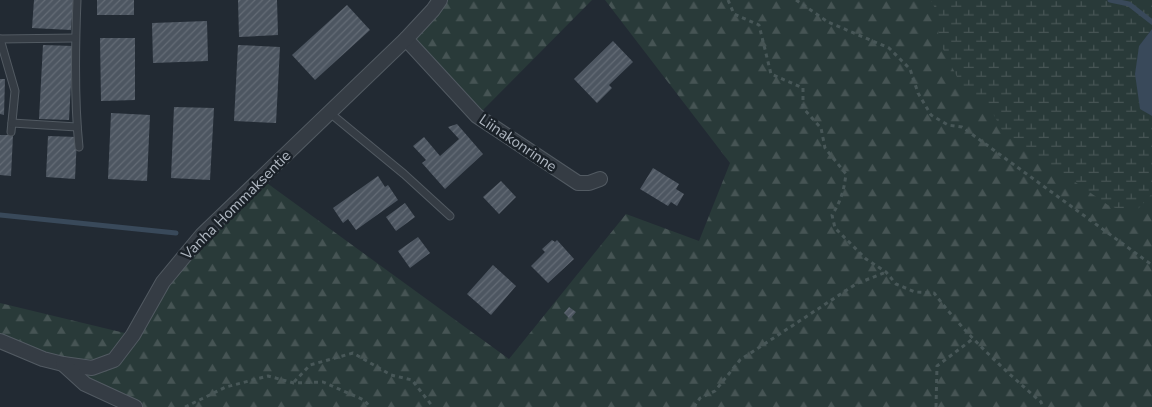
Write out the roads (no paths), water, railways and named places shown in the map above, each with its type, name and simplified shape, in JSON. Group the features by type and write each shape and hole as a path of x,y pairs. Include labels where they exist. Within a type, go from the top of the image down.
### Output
{"street":[{"name":"Vanha Hommaksentie","path":"0,341 43,359 63,364 92,368 114,360 133,335 163,282 202,235 406,39 434,10 440,0"},
{"name":"Liinakonrinne","path":"406,39 477,116 578,183 589,183 600,179"},
{"path":"63,364 85,384 135,407"}],"lane":[{"path":"77,0 75,38 79,147"},
{"path":"11,132 15,91 0,39 75,38"},
{"path":"330,113 404,174 450,216"},
{"path":"12,122 77,128"}],"water":[{"path":"1152,29 1152,116 1140,109 1135,74 1139,46"}],"waterway":[{"path":"1110,0 1129,4 1152,22"},
{"path":"0,215 176,233"}]}
